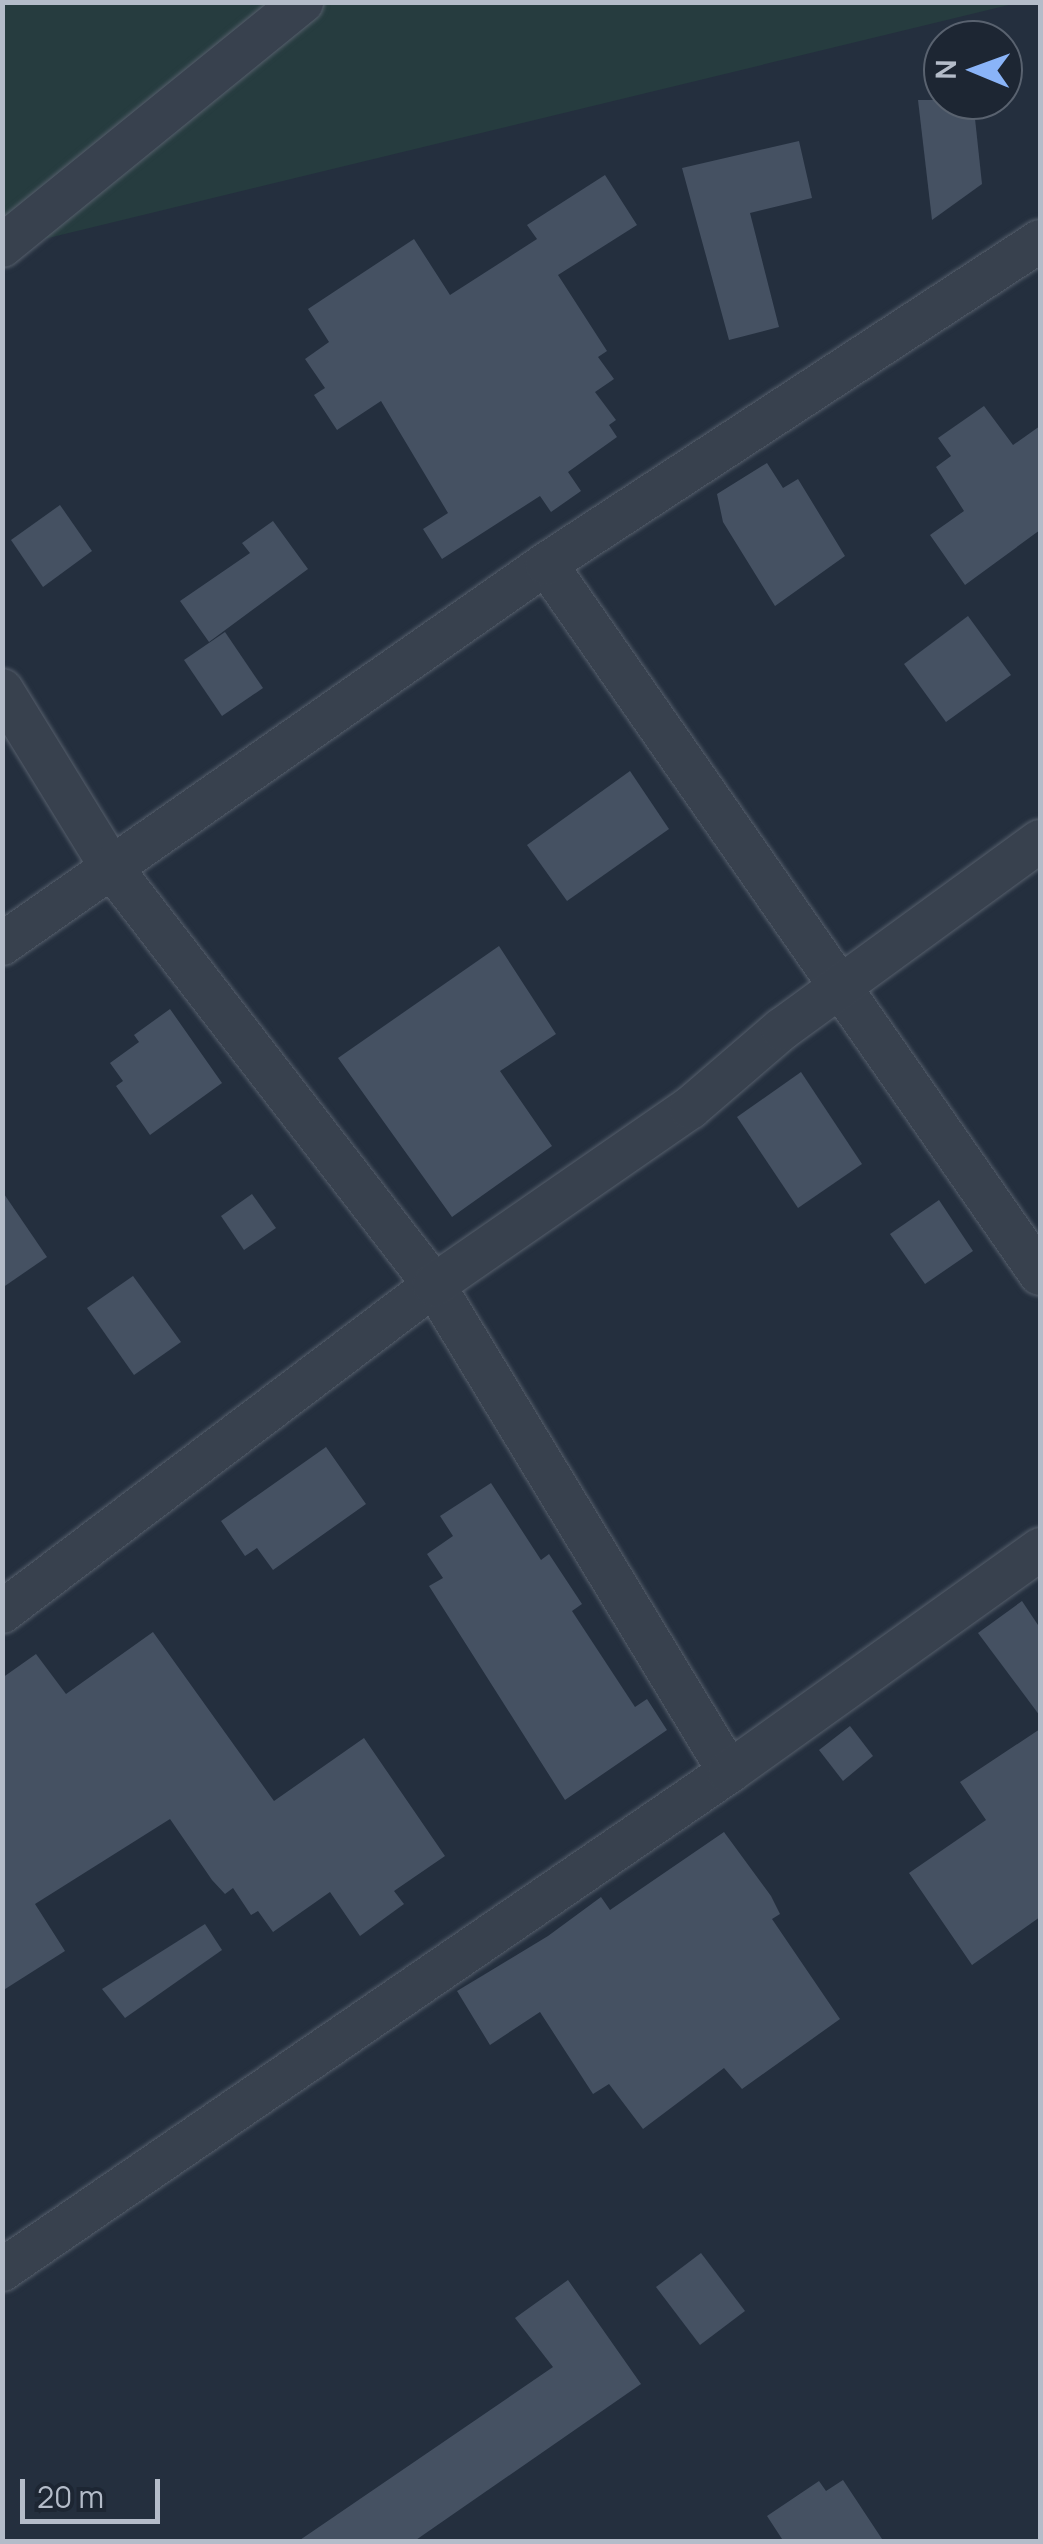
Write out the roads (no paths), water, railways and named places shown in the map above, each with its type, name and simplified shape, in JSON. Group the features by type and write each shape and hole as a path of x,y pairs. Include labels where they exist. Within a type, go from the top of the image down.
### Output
{"street":[{"path":"2,246 302,2"},
{"path":"2,944 546,564 1040,242"},
{"path":"546,564 1040,1274"},
{"path":"2,690 112,866 434,1285 729,1772"},
{"path":"2,1612 434,1285 690,1108 782,1028 1040,842"},
{"path":"2,2270 729,1772 1040,1548"}]}
